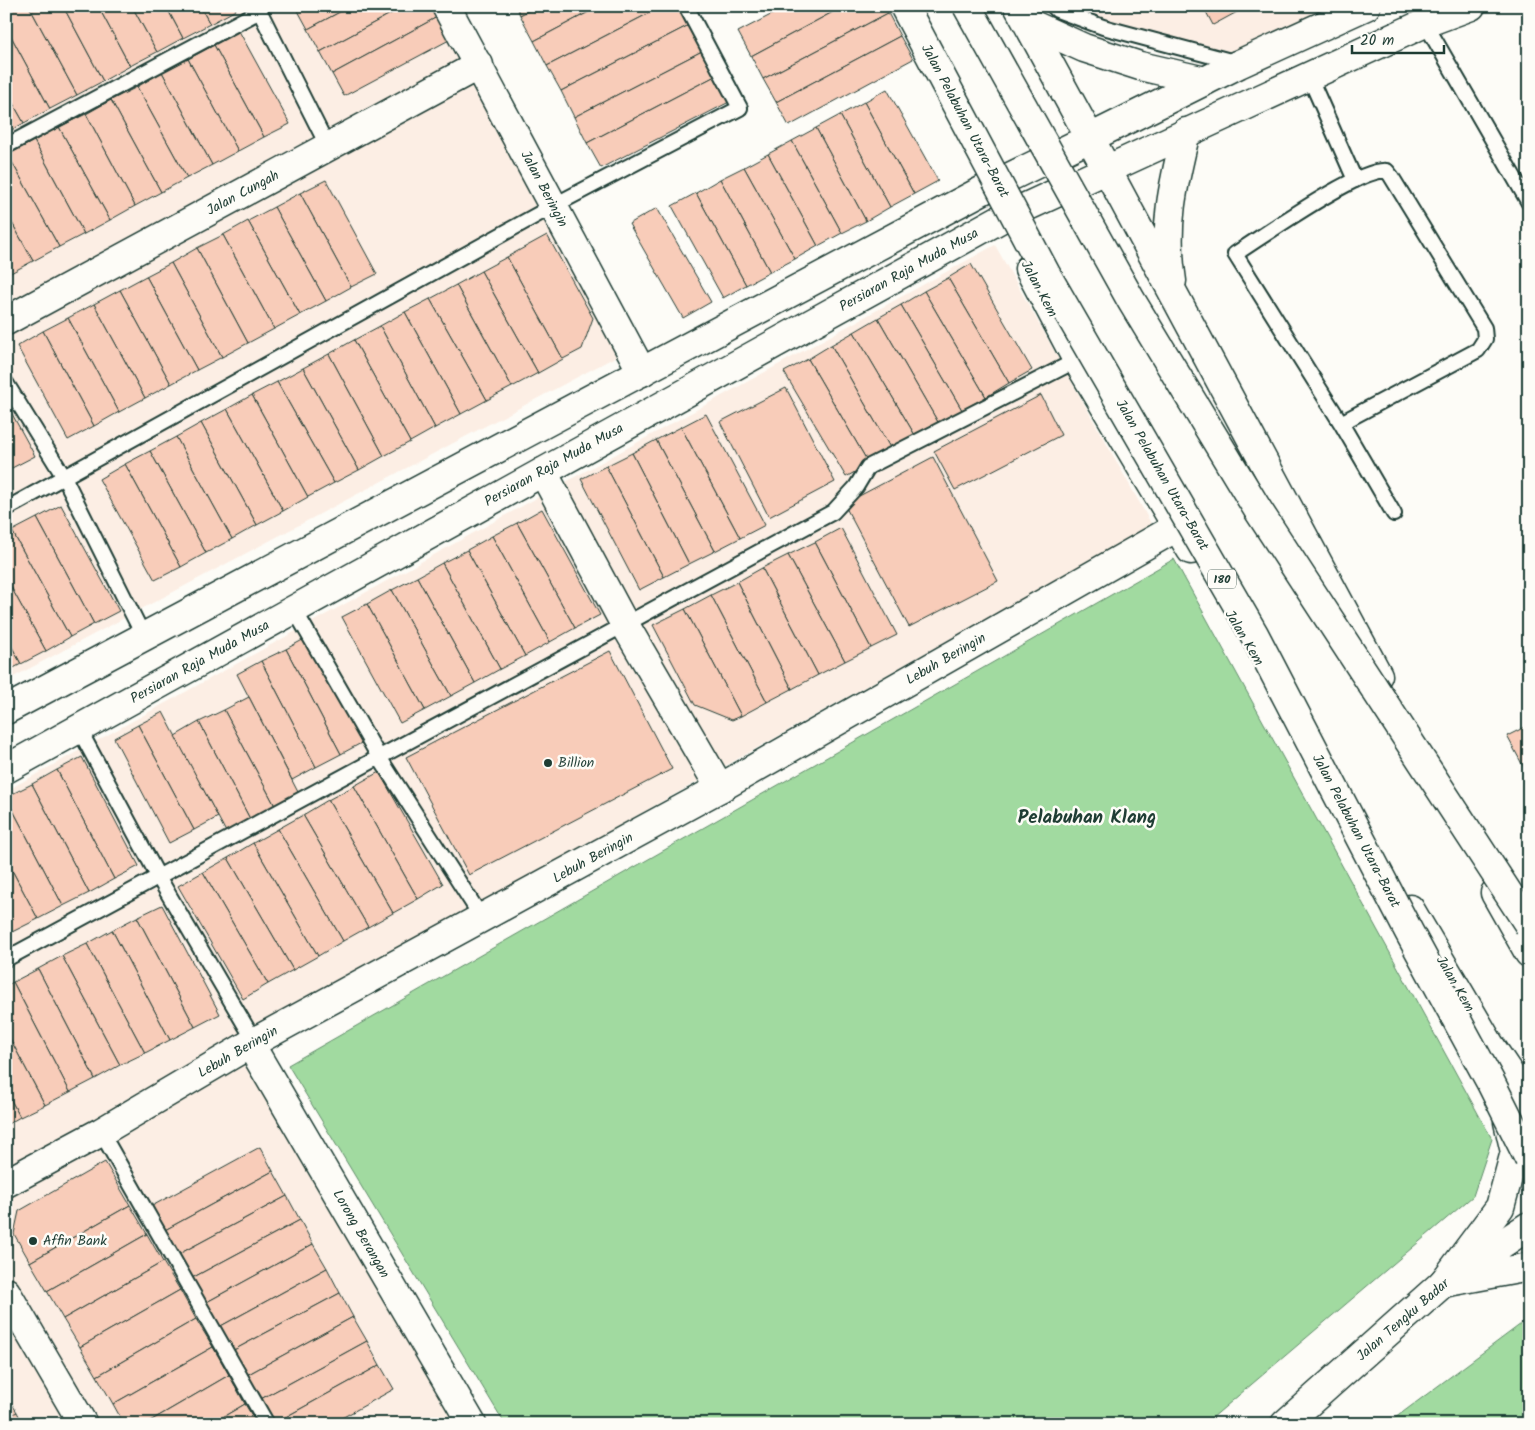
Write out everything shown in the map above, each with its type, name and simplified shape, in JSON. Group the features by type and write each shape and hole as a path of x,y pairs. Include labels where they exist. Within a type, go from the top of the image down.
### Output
{"main road":[{"name":"Jalan Beringin","path":"446,6 642,372"},
{"name":"Jalan Kem","path":"891,6 985,189 1077,360 1176,527 1434,948 1490,1045 1529,1103"},
{"name":"Jalan Pelabuhan Utara-Barat","path":"904,6 1046,274 1254,634 1409,932 1491,1083 1529,1159"},
{"path":"967,6 1131,300 1253,501 1409,745 1529,926"},
{"path":"6,710 985,189 1239,64 1366,6"},
{"name":"Persiaran Raja Muda Musa","path":"6,769 1002,218 1308,76 1421,15 1471,6"},
{"path":"1023,15 1084,48 1140,66 1205,81"},
{"path":"1023,15 1529,953"},
{"name":"Jalan Cungah","path":"6,321 479,66"},
{"path":"1175,296 1168,257 1168,228 1171,190 1186,132"},
{"path":"543,472 624,623 720,788"},
{"name":"Lebuh Beringin","path":"6,1183 101,1132 252,1043 720,788 1176,527"},
{"name":"Lorong Berangan","path":"252,1043 472,1424"},
{"path":"1443,1283 1500,1207 1515,1152 1490,1045"},
{"name":"Jalan Tengku Badar","path":"1285,1424 1443,1283 1529,1226"},
{"path":"1443,1283 1529,1267"},
{"path":"6,1292 83,1424"}],"lane":[{"path":"6,510 553,206 740,108 686,6"},
{"path":"1053,6 1057,10 1104,27 1239,64"},
{"path":"6,146 258,9 328,147"},
{"path":"1421,15 1529,204"},
{"path":"1308,76 1355,180"},
{"path":"1341,423 1478,350 1485,339 1484,328 1387,171 1380,170 1355,180 1306,208 1236,254 1341,423 1394,514"},
{"path":"6,959 159,878 624,623 832,512 856,487 868,468 1077,360"},
{"path":"6,383 64,477 144,637"},
{"path":"294,609 379,757 482,918"},
{"path":"79,729 159,878 252,1043"},
{"path":"101,1132 267,1424"}],"shaded area":[{"path":"6,6 433,6 481,91 617,356 6,681"},
{"path":"1070,6 1329,6 1230,52 1100,18"},
{"path":"995,245 1152,525 234,1043 460,1424 6,1424 6,791"}],"green space":[{"path":"1174,559 1492,1139 1473,1196 1205,1424 505,1424 288,1065"},
{"path":"1529,1318 1529,1424 1387,1424"}],"building":[{"path":"13,6 29,6 77,95 50,109 6,27 6,10"},
{"path":"29,6 63,6 103,81 77,95"},
{"path":"63,6 98,6 130,66 103,81"},
{"path":"98,6 132,6 157,52 130,66"},
{"path":"132,6 166,6 183,38 157,52"},
{"path":"166,6 200,6 210,24 183,38"},
{"path":"200,6 234,6 236,10 210,24"},
{"path":"351,6 308,29 296,7"},
{"path":"351,6 405,6 320,52 308,29"},
{"path":"405,6 433,6 439,16 332,74 320,52"},
{"path":"516,6 538,6 520,15"},
{"path":"538,6 600,6 534,41 520,15"},
{"path":"600,6 663,6 547,66 534,41"},
{"path":"663,6 684,6 693,23 561,91 547,66"},
{"path":"788,6 844,6 751,56 738,32"},
{"path":"844,6 884,6 888,13 763,79 751,56"},
{"path":"1203,6 1233,6 1237,12 1213,25"},
{"path":"1233,6 1249,6 1237,12"},
{"path":"888,13 900,36 776,102 763,79"},
{"path":"439,16 451,39 344,96 332,74"},
{"path":"693,23 706,49 574,117 561,91"},
{"path":"6,27 50,109 24,123 6,91"},
{"path":"239,31 290,124 264,137 214,45"},
{"path":"900,36 913,59 789,126 776,102"},
{"path":"214,45 264,137 238,151 188,59"},
{"path":"706,49 719,74 587,143 574,117"},
{"path":"188,59 238,151 212,165 162,72"},
{"path":"162,72 212,165 187,178 137,87"},
{"path":"719,74 733,100 601,168 587,143"},
{"path":"137,87 187,178 161,192 111,100"},
{"path":"887,89 938,181 914,194 864,102"},
{"path":"6,91 24,123 6,133"},
{"path":"111,100 161,192 135,206 86,114"},
{"path":"864,102 914,194 890,207 840,115"},
{"path":"86,114 135,206 110,220 59,127"},
{"path":"840,115 890,207 866,221 816,128"},
{"path":"59,127 110,220 84,234 34,141"},
{"path":"816,128 866,221 842,233 792,141"},
{"path":"34,141 84,234 59,247 8,155"},
{"path":"792,141 842,233 818,246 768,154"},
{"path":"768,154 818,246 795,259 744,167"},
{"path":"8,155 59,247 33,261 6,212 6,156"},
{"path":"744,167 795,259 770,272 720,179"},
{"path":"720,179 770,272 746,285 696,193"},
{"path":"326,180 377,274 351,287 300,193"},
{"path":"300,193 351,287 326,301 274,207"},
{"path":"696,193 746,285 723,298 672,206"},
{"path":"274,207 326,301 300,315 248,221"},
{"path":"657,208 711,302 683,318 629,224"},
{"path":"6,212 33,261 7,275 6,274"},
{"path":"248,221 300,315 274,329 223,235"},
{"path":"223,235 274,329 248,343 197,248"},
{"path":"547,235 593,318 582,349 563,359 507,257"},
{"path":"197,248 248,343 222,357 171,263"},
{"path":"507,257 563,359 538,373 481,271"},
{"path":"171,263 222,357 197,370 146,276"},
{"path":"971,264 1032,370 1009,383 948,278"},
{"path":"481,271 538,373 512,387 456,285"},
{"path":"146,276 197,370 171,384 120,290"},
{"path":"948,278 1009,383 986,397 924,291"},
{"path":"456,285 512,387 487,400 430,299"},
{"path":"120,290 171,384 145,398 94,304"},
{"path":"924,291 986,397 962,410 901,305"},
{"path":"430,299 487,400 461,414 405,312"},
{"path":"94,304 145,398 119,412 68,318"},
{"path":"901,305 962,410 939,424 878,318"},
{"path":"405,312 461,414 435,428 380,326"},
{"path":"68,318 119,412 94,426 43,331"},
{"path":"878,318 939,424 916,437 854,332"},
{"path":"380,326 435,428 410,442 354,340"},
{"path":"43,331 94,426 68,440 17,346"},
{"path":"854,332 916,437 892,451 831,345"},
{"path":"354,340 410,442 384,456 329,354"},
{"path":"831,345 892,451 869,464 808,359"},
{"path":"329,354 384,456 359,470 303,368"},
{"path":"808,359 869,464 846,477 784,372"},
{"path":"303,368 359,470 334,483 277,382"},
{"path":"277,382 334,483 308,497 252,395"},
{"path":"786,388 835,482 769,517 720,422"},
{"path":"252,395 308,497 283,511 227,409"},
{"path":"1041,395 1061,435 955,490 934,451"},
{"path":"6,403 35,456 10,469 6,462"},
{"path":"227,409 283,511 257,525 201,423"},
{"path":"706,414 765,525 740,538 681,427"},
{"path":"201,423 257,525 232,539 176,437"},
{"path":"681,427 740,538 715,551 656,440"},
{"path":"176,437 232,539 206,553 150,451"},
{"path":"656,440 715,551 689,564 632,453"},
{"path":"150,451 206,553 181,567 125,464"},
{"path":"632,453 689,564 664,577 606,466"},
{"path":"933,457 998,581 909,627 844,504"},
{"path":"125,464 181,567 155,580 99,479"},
{"path":"606,466 664,577 639,590 581,479"},
{"path":"61,505 119,611 94,624 37,518"},
{"path":"542,509 600,615 575,628 517,523"},
{"path":"37,518 94,624 70,637 12,531"},
{"path":"517,523 575,628 550,642 492,536"},
{"path":"841,528 897,635 871,648 815,542"},
{"path":"12,531 70,637 46,651 6,578 6,534"},
{"path":"492,536 550,642 525,656 467,550"},
{"path":"815,542 871,648 845,661 788,555"},
{"path":"467,550 525,656 500,669 442,563"},
{"path":"788,555 845,661 818,675 762,568"},
{"path":"442,563 500,669 475,683 417,577"},
{"path":"762,568 818,675 792,689 737,582"},
{"path":"417,577 475,683 451,696 392,590"},
{"path":"6,578 46,651 21,664 6,636"},
{"path":"737,582 792,689 767,702 711,595"},
{"path":"392,590 451,696 425,710 367,604"},
{"path":"711,595 767,702 741,716 685,609"},
{"path":"367,604 425,710 400,723 342,617"},
{"path":"685,609 741,716 732,720 695,705 653,625"},
{"path":"6,636 21,664 6,672"},
{"path":"310,636 365,741 341,754 286,649"},
{"path":"286,649 341,754 316,767 261,661"},
{"path":"610,651 672,769 469,875 406,757"},
{"path":"261,661 316,767 292,780 237,674"},
{"path":"249,697 299,794 275,806 224,710"},
{"path":"224,710 275,806 250,819 199,722"},
{"path":"163,712 218,817 194,830 138,725"},
{"path":"199,722 250,819 226,832 175,736"},
{"path":"138,725 194,830 169,843 114,738"},
{"path":"1529,725 1529,777 1507,736"},
{"path":"82,757 139,866 114,879 57,770"},
{"path":"57,770 114,879 89,893 32,784"},
{"path":"379,772 443,884 418,899 354,786"},
{"path":"32,784 89,893 63,906 6,797"},
{"path":"354,786 418,899 393,913 328,800"},
{"path":"6,797 63,906 38,919 6,859"},
{"path":"328,800 393,913 368,927 303,815"},
{"path":"303,815 368,927 343,941 278,829"},
{"path":"278,829 343,941 318,956 253,843"},
{"path":"253,843 318,956 293,970 228,858"},
{"path":"228,858 293,970 268,984 203,872"},
{"path":"6,859 38,919 12,932 6,921"},
{"path":"203,872 268,984 243,999 178,886"},
{"path":"162,905 220,1014 195,1027 137,917"},
{"path":"137,917 195,1027 170,1040 112,930"},
{"path":"6,921 12,932 6,935"},
{"path":"112,930 170,1040 145,1053 87,944"},
{"path":"87,944 145,1053 120,1065 62,956"},
{"path":"62,956 120,1065 95,1079 38,969"},
{"path":"38,969 95,1079 70,1092 13,982"},
{"path":"13,982 70,1092 45,1105 6,1031 6,986"},
{"path":"6,1031 45,1105 20,1117 6,1091"},
{"path":"6,1091 20,1117 6,1125"},
{"path":"260,1147 273,1171 165,1230 152,1206"},
{"path":"105,1162 130,1205 30,1262 14,1234 19,1211"},
{"path":"273,1171 287,1196 179,1254 165,1230"},
{"path":"287,1196 300,1220 192,1278 179,1254"},
{"path":"130,1205 147,1234 47,1291 30,1262"},
{"path":"300,1220 313,1244 205,1303 192,1278"},
{"path":"147,1234 163,1262 63,1319 47,1291"},
{"path":"313,1244 327,1268 219,1327 205,1303"},
{"path":"163,1262 180,1290 80,1347 63,1319"},
{"path":"327,1268 340,1293 232,1351 219,1327"},
{"path":"180,1290 196,1319 97,1376 80,1347"},
{"path":"340,1293 353,1317 245,1376 232,1351"},
{"path":"353,1317 367,1341 259,1400 245,1376"},
{"path":"196,1319 213,1347 113,1404 97,1376"},
{"path":"367,1341 380,1365 273,1424 259,1400"},
{"path":"213,1347 229,1375 145,1424 124,1424 113,1404"},
{"path":"380,1365 394,1389 331,1424 273,1424"},
{"path":"229,1375 245,1404 211,1424 145,1424"},
{"path":"6,1395 17,1412 6,1418"},
{"path":"245,1404 257,1424 211,1424"},
{"path":"17,1412 23,1424 6,1424 6,1418"}],"place":[{"name":"Billion","path":"548,763"},
{"name":"Affin Bank","path":"33,1241"}],"district":[{"name":"Pelabuhan Klang","path":"1087,818"}]}
